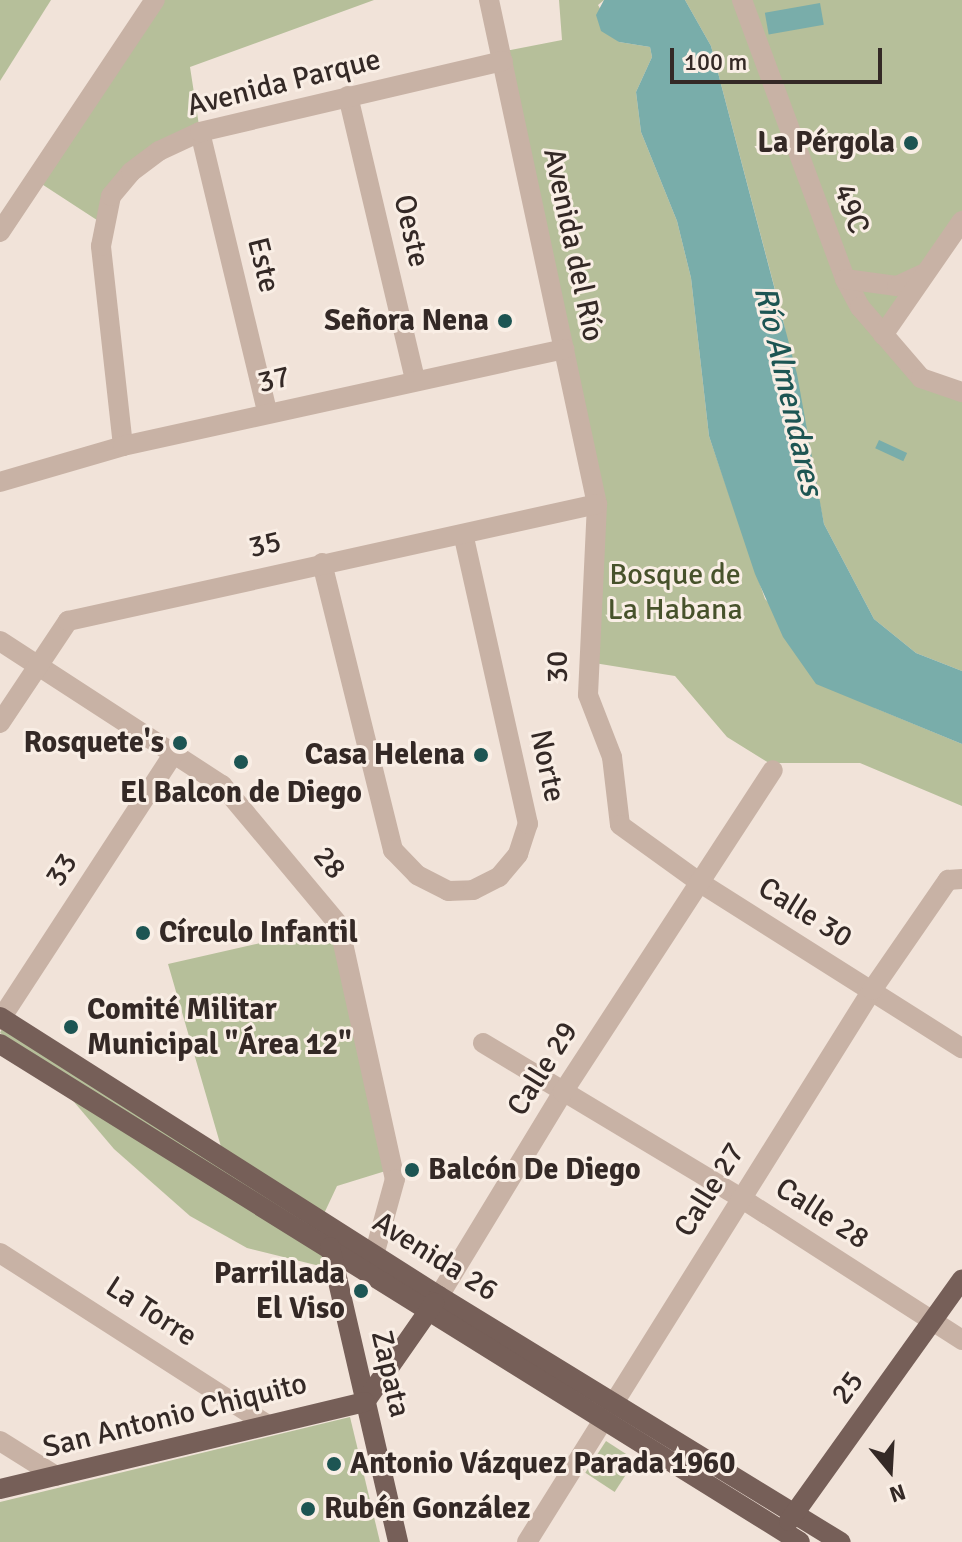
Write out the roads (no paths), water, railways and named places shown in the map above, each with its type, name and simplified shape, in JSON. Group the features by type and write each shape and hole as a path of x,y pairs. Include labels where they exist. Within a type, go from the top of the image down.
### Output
{"main road":[{"name":"Avenida 26","path":"1,1018 374,1255 433,1305 599,1421 786,1538 828,1542"},
{"name":"Avenida 26","path":"0,1044 332,1251 610,1403 841,1542"},
{"name":"Zapata","path":"321,1220 332,1251 398,1542"},
{"name":"25","path":"786,1538 795,1513 962,1279"},
{"name":"Calle 29","path":"365,1402 433,1305"},
{"name":"San Antonio Chiquito","path":"0,1489 365,1402"}],"street":[{"path":"0,232 155,0"},
{"name":"Avenida del Río","path":"489,0 597,504"},
{"name":"49C","path":"742,0 845,279 883,335 921,378 962,392"},
{"name":"Avenida Parque","path":"123,446 103,278 103,224 111,196 131,172 159,151 200,132 503,61"},
{"name":"Oeste","path":"348,96 415,380"},
{"name":"Este","path":"200,132 267,412"},
{"path":"883,335 962,221"},
{"path":"845,279 897,286 927,272"},
{"name":"37","path":"0,482 123,446 267,412 564,349"},
{"name":"35","path":"0,723 68,621 597,504"},
{"name":"30","path":"597,504 588,695 612,757 620,825"},
{"name":"Norte","path":"322,563 393,850 417,875 448,891 473,890 499,877 518,854 528,824 463,534"},
{"name":"28","path":"0,641 222,785 339,925 395,1179 374,1255"},
{"name":"33","path":"1,1018 175,752"},
{"name":"Calle 29","path":"433,1305 563,1092 773,770"},
{"name":"Calle 30","path":"620,825 699,882 962,1048"},
{"name":"Calle 27","path":"527,1542 610,1403 872,990 957,878"},
{"name":"Calle 28","path":"483,1043 741,1198 962,1340"},
{"name":"La Torre","path":"0,1253 268,1425"},
{"path":"0,1441 56,1476"}],"water":[{"name":"Río Almendares","path":"604,0 685,0 711,46 797,374 824,524 874,619 916,653 962,671 962,744 816,684 783,637 755,574 709,436 691,278 677,221 641,132 636,92 652,57 650,47 619,42 601,31 596,15"},
{"path":"820,3 824,25 769,34 765,13"},
{"path":"879,440 907,453 903,461 875,448"}],"place":[{"name":"La Pérgola","path":"911,143"},
{"name":"Señora Nena","path":"505,321"},
{"name":"Rosquete's","path":"180,743"},
{"name":"Casa Helena","path":"481,755"},
{"name":"El Balcon de Diego","path":"241,762"},
{"name":"Círculo Infantil","path":"143,933"},
{"name":"Comité Militar Municipal \"Área 12\"","path":"71,1027"},
{"name":"Balcón De Diego","path":"412,1170"},
{"name":"Parrillada El Viso","path":"361,1291"},
{"name":"Antonio Vázquez Parada 1960","path":"334,1464"},
{"name":"Rubén González","path":"308,1509"}],"park label":[{"name":"Bosque de La Habana","path":"675,592"}]}
